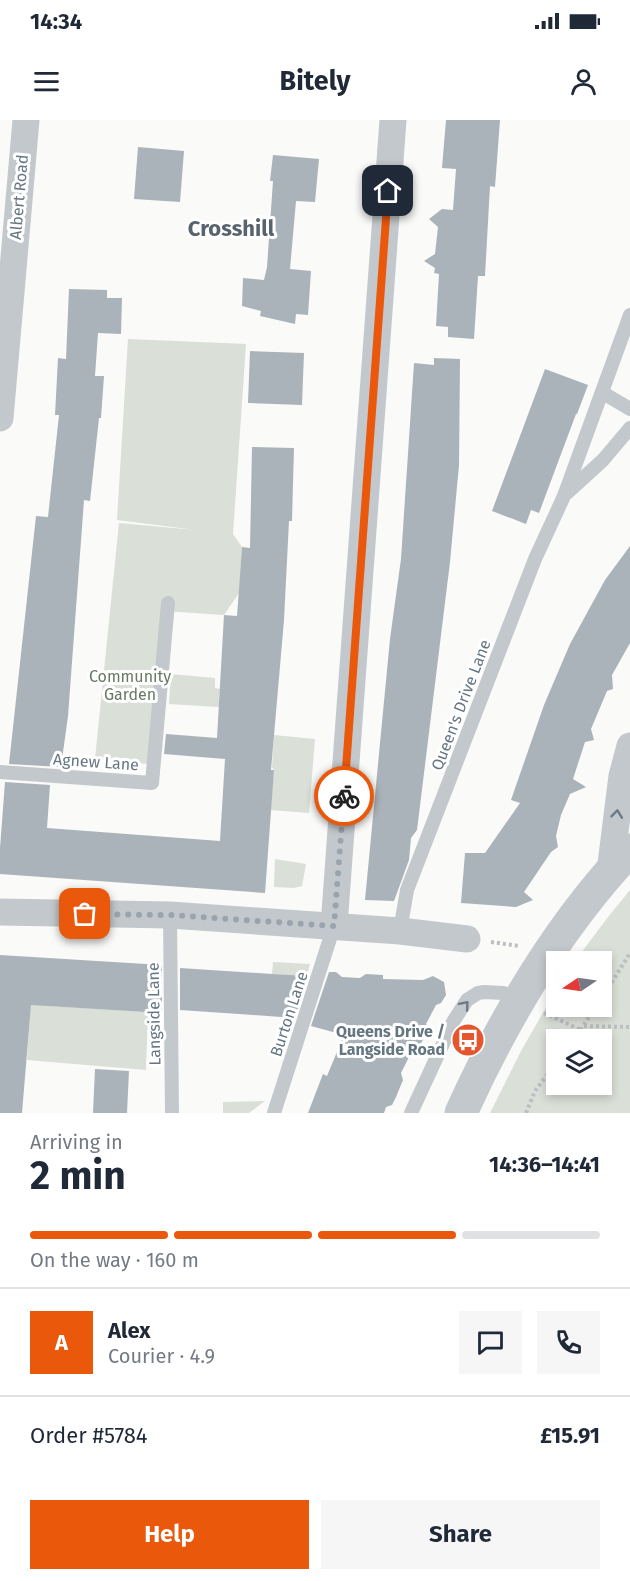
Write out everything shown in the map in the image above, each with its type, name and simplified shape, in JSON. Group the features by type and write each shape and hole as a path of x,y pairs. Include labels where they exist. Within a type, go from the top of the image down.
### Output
{"street":[{"name":"Albert Road","path":"0,418 26,120"},
{"path":"334,926 393,120"},
{"path":"549,951 620,861 622,776 630,746"},
{"path":"0,912 170,915 399,931 467,939"},
{"path":"461,1113 501,1031 531,1005 546,960"}],"lane":[{"name":"Queen's Drive Lane","path":"399,931 407,890 535,559 564,496 630,315"},
{"path":"603,393 630,410"},
{"name":"Queen's Drive Lane","path":"564,496 603,460 630,428"},
{"name":"Agnew Lane","path":"0,772 152,783 168,603"},
{"name":"Langside Lane","path":"170,915 172,1113"},
{"name":"Burton Lane","path":"274,1113 334,926"},
{"path":"411,1113 453,1022 467,1000 478,993 503,993 531,1005"}],"path":[{"path":"467,939 549,951"},
{"path":"612,982 630,953"},
{"path":"531,1005 582,1028 630,1027"},
{"path":"582,1028 589,1017"},
{"path":"526,1113 535,1091 546,1076"}],"green space":[{"name":"Community Garden","path":"128,339 246,344 233,534 242,547 239,593 224,615 164,611 149,764 95,759 119,523 196,530 117,520"},
{"path":"171,674 215,678 215,688 220,689 219,701 234,702 234,708 169,704"},
{"path":"274,735 315,739 309,813 270,810 274,770 272,767"},
{"path":"275,859 306,864 302,886 274,887"},
{"path":"630,890 630,1113 490,1113 546,1007 546,1017 612,1017 612,951 582,951"},
{"path":"273,962 310,964 296,1012 299,976 272,974"},
{"path":"31,998 50,1006 148,1012 146,1070 27,1060"},
{"path":"265,1101 249,1113 223,1113 223,1102"}],"building":[{"path":"446,120 500,120 495,187 490,186 485,276 478,276 474,339 448,337 448,327 436,326 439,274 434,273 435,268 424,261 435,254 438,227 429,219 442,209 453,210 456,169 442,168"},
{"path":"138,147 184,151 180,202 134,199"},
{"path":"273,155 319,159 315,202 296,201 290,269 311,271 308,315 296,314 295,324 260,316 261,311 242,306 243,278 264,280 267,267"},
{"path":"69,289 107,290 107,298 122,298 121,334 98,333 95,376 104,376 101,418 99,418 90,501 84,500 68,716 61,767 9,764 36,516 48,517 59,415 55,415 58,358 66,359"},
{"path":"250,351 304,353 302,405 248,403"},
{"path":"434,358 460,359 459,465 450,562 417,830 411,838 409,860 394,901 365,900 390,639 401,559 414,363 434,365"},
{"path":"545,369 588,385 539,513 531,510 526,524 492,511"},
{"path":"252,447 294,448 292,521 289,521 284,620 271,770 274,770 265,893 0,874 5,782 50,785 47,828 220,841 225,759 164,754 166,734 217,738 224,615 237,616 242,547 250,548"},
{"path":"630,546 630,643 612,675 613,689 607,691 591,729 594,740 585,742 573,779 586,787 570,794 561,815 556,836 558,847 551,852 524,892 533,900 516,907 461,903 465,853 485,853 520,803 511,800 544,705 570,644 605,580"},
{"path":"0,955 162,965 162,1013 31,1005 22,1113 0,1113"},
{"path":"180,968 308,976 295,1018 180,1010"},
{"path":"329,972 336,972 342,977 360,978 366,974 383,975 383,979 423,980 433,976 444,982 446,995 441,1003 436,1005 426,1024 429,1029 416,1052 411,1053 401,1073 403,1080 396,1097 392,1105 386,1107 384,1113 308,1113 323,1074 327,1076 344,1035 311,1026"},
{"path":"95,1069 129,1071 127,1113 93,1113"}],"way so far":[{"path":"85,914 170,915 334,926 344,796"}],"place":[{"name":"Queens Drive / Langside Road","path":"468,1040"}],"district":[{"name":"Crosshill","path":"231,228"}],"route":[{"path":"344,796 388,191"}]}
